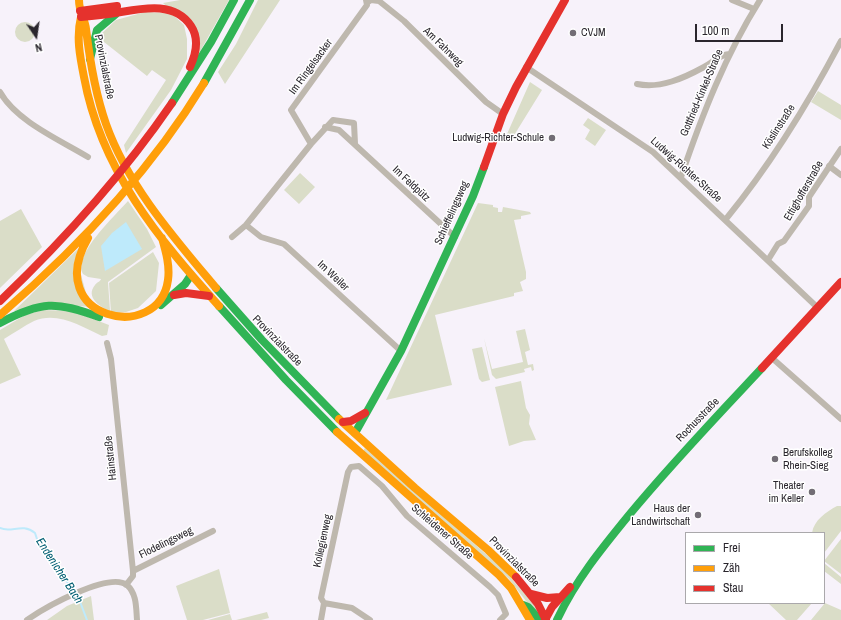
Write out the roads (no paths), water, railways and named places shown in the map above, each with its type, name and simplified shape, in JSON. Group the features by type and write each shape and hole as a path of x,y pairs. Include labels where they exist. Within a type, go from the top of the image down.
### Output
{"main road":[{"name":"Provinzialstraße","path":"79,0 80,14 78,27 84,82 99,136 109,159 124,186 141,210 191,275 271,365 356,450 499,576 511,588 522,604 530,620"},
{"path":"98,0 115,10"},
{"path":"90,59 97,30 115,10 165,0"},
{"path":"0,301 46,258 95,205 139,150 179,92 221,26 234,0"},
{"path":"0,315 34,286 97,223 149,161 185,111 218,58 250,0"},
{"name":"Schieffelingsweg","path":"355,434 401,351 473,196 503,114 526,67 565,0"},
{"path":"80,14 166,6 178,11 186,17 195,33 197,44 194,59 179,92"},
{"name":"Provinzialstraße","path":"80,14 85,25 90,59 101,109 116,150 152,207 195,263 242,320 270,350 355,434 504,565 531,594 544,620"},
{"path":"97,223 77,261 77,280 82,295 100,314"},
{"path":"162,238 169,265 169,294"},
{"path":"191,275 195,263"},
{"path":"0,323 24,310 44,305 69,306 120,320 132,317 148,310 169,294 175,283 191,275 199,274 207,277"},
{"name":"Rochusstraße","path":"544,620 560,597 578,579 674,460 772,358 841,282"},
{"path":"169,294 186,293 209,296"},
{"path":"343,422 360,418 368,412"},
{"path":"336,430 355,434 356,450"},
{"name":"Rochusstraße","path":"557,620 578,579"},
{"path":"531,594 547,598 560,597"},
{"path":"522,604 528,606 544,620"}],"street":[{"path":"732,0 754,9"},
{"name":"Gottfried-Kinkel-Straße","path":"681,177 696,131 729,54 760,0"},
{"name":"Am Fahrweg","path":"367,1 379,1 404,21 486,102 503,114"},
{"name":"Im Ringelsacker","path":"311,144 291,110 367,1"},
{"name":"Köslinstraße","path":"726,219 758,177 792,127 841,41"},
{"path":"636,84 656,85 672,81 704,67 720,56 729,54"},
{"name":"Ludwig-Richter-Straße","path":"526,67 654,152 818,308"},
{"path":"0,92 8,104 22,117 88,157"},
{"path":"232,237 246,225 332,120 354,123 355,144"},
{"name":"Im Feldpütz","path":"326,127 339,130 454,237"},
{"name":"Ettighofferstraße","path":"768,260 778,244 784,242 809,206 809,198 841,149"},
{"path":"829,166 841,175"},
{"name":"Im Weiler","path":"246,225 261,237 284,244 401,351"},
{"name":"Hainstraße","path":"107,343 112,359 133,571"},
{"path":"772,358 841,419"},
{"name":"Schleidener Straße","path":"351,467 359,466 367,472 382,486 407,516 490,586 498,595 506,614 500,620"},
{"name":"Kollegienweg","path":"321,620 324,603 321,598 348,472 351,467"},
{"name":"Flodelingsweg","path":"126,585 133,576 133,571 213,531"},
{"path":"27,620 54,604 108,582 118,582 126,585 133,592 137,620"},
{"path":"324,603 356,610 370,620"}],"water":[{"path":"126,222 142,249 105,271 101,246 112,233"}],"waterway":[{"name":"Endenicher Bach","path":"0,528 8,530 26,528 35,533 37,539 79,599 87,620"}],"place":[{"name":"CVJM","path":"573,33"},
{"name":"Ludwig-Richter-Schule","path":"552,138"},
{"name":"Berufskolleg Rhein-Sieg","path":"775,459"},
{"name":"Theater im Keller","path":"812,492"},
{"name":"Haus der Landwirtschaft","path":"698,515"}]}
